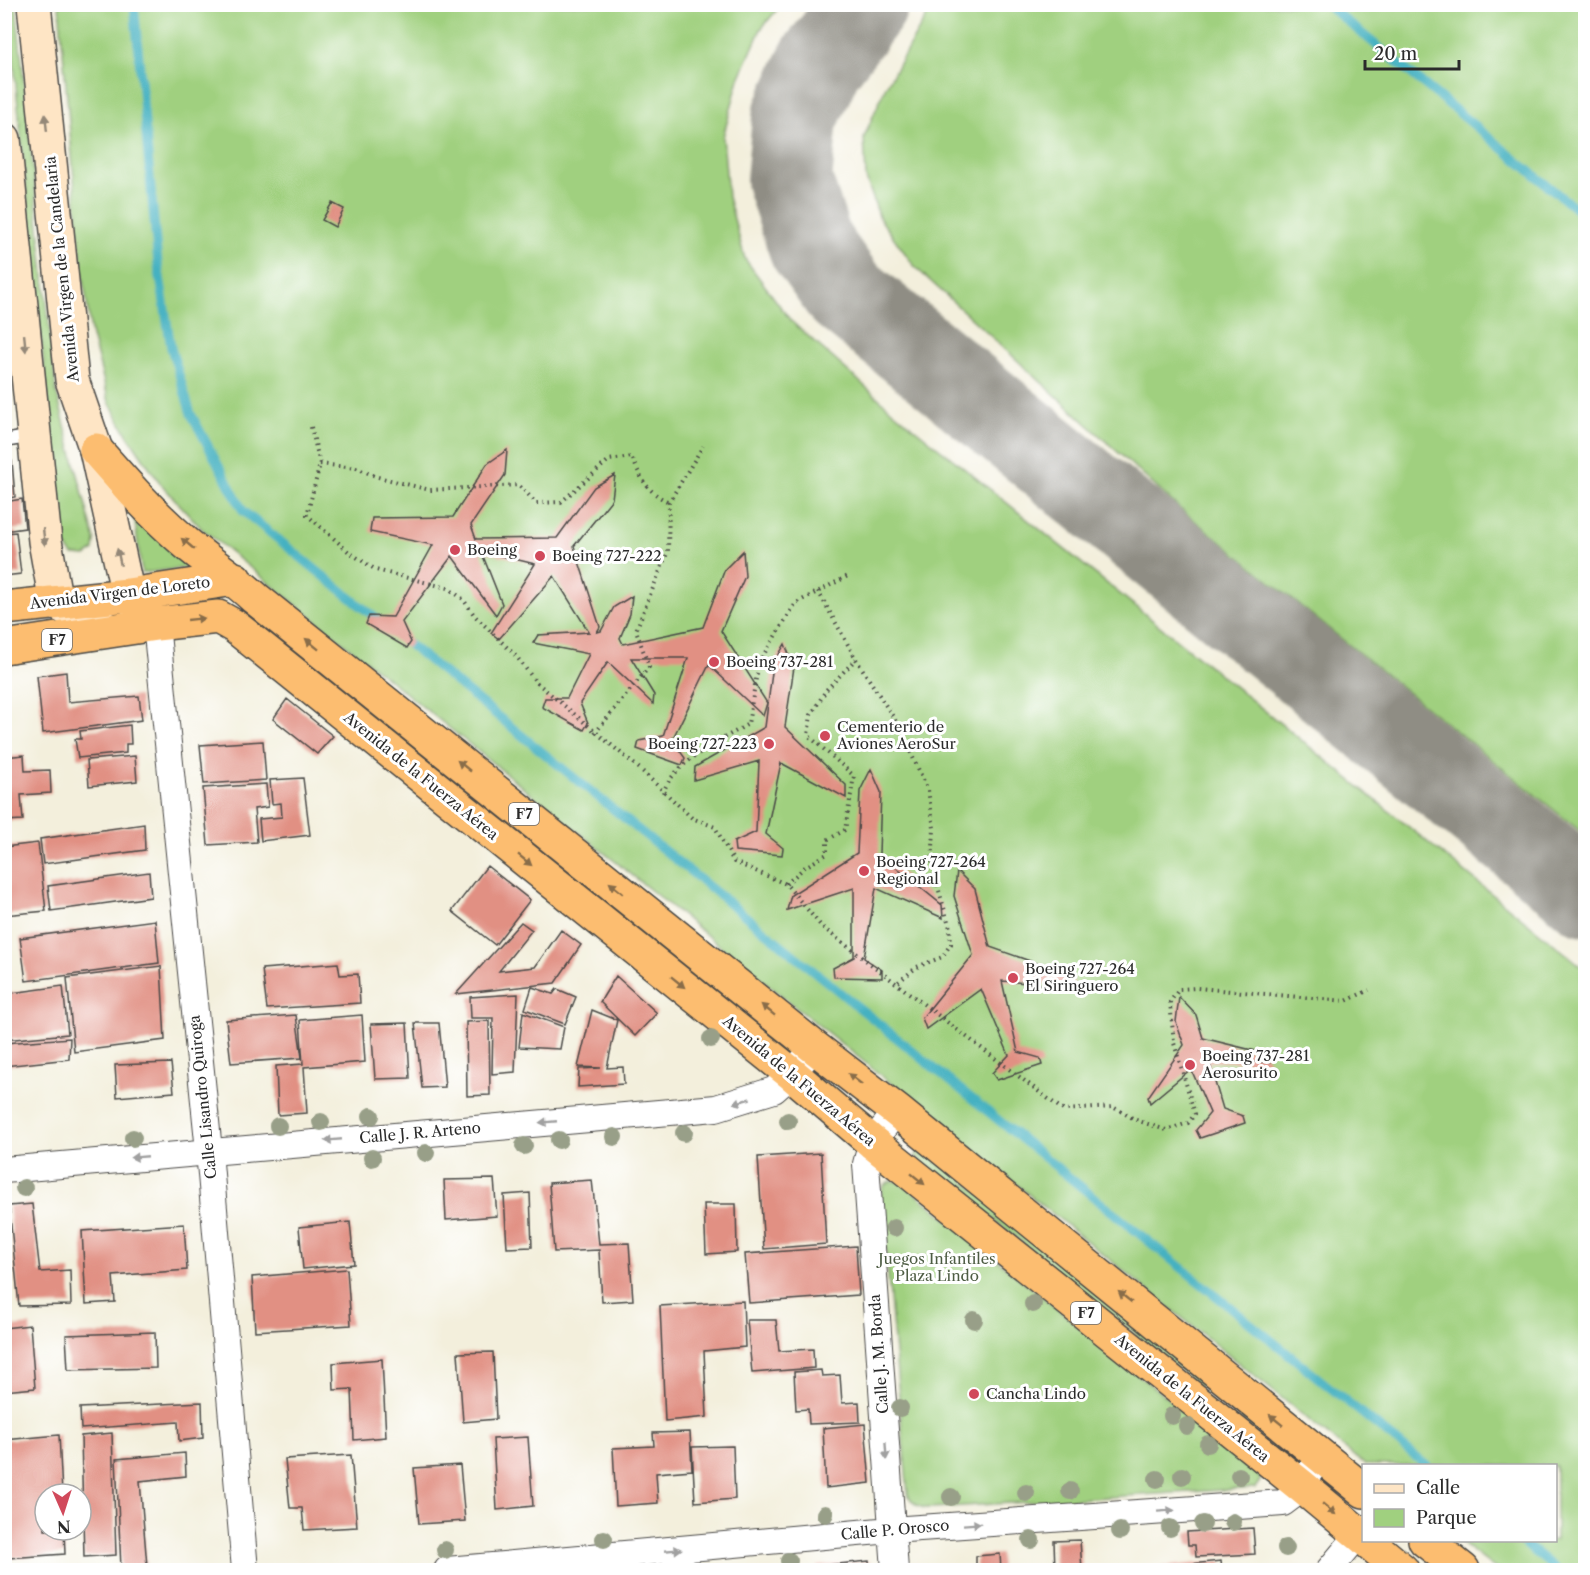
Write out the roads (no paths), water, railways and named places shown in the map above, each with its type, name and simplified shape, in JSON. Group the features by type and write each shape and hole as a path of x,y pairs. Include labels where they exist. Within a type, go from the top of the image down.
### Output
{"highway":[{"path":"96,450 187,544 235,579"},
{"name":"Avenida Virgen de Loreto","path":"4,608 128,595 235,579"},
{"name":"F7","path":"235,579 255,598 814,1047 897,1111 1362,1489"},
{"name":"Avenida de la Fuerza Aérea","path":"156,624 218,617 234,627 1362,1534"},
{"name":"F7","path":"4,646 47,642 156,624"},
{"name":"Avenida de la Fuerza Aérea","path":"1371,1542 1402,1570"},
{"path":"1428,1542 1463,1570"}],"main road":[{"name":"Avenida Virgen de la Candelaria","path":"34,4 72,380 96,450 128,595"},
{"path":"4,139 19,438 45,541 56,603 110,630"},
{"path":"128,595 156,624"}],"street":[{"name":"Calle Lisandro Quiroga","path":"156,624 209,1151 245,1570"},
{"name":"Calle J. R. Arteno","path":"4,1170 716,1108 774,1090 792,1074 814,1047"},
{"name":"Calle J. M. Borda","path":"895,1570 866,1164 872,1142 897,1111"},
{"name":"Calle P. Orosco","path":"447,1570 891,1530 1283,1503 1292,1497 1321,1457"},
{"path":"1329,1570 1362,1536"}],"waterway":[{"path":"134,4 158,264 171,348 191,414 243,511 383,624"},
{"path":"1326,4 1586,217"},
{"path":"401,638 1425,1464"},
{"path":"1522,1542 1557,1570"}],"place":[{"name":"Boeing","path":"455,550"},
{"name":"Boeing 727-222","path":"540,556"},
{"name":"Boeing 737-281","path":"714,662"},
{"name":"Cementerio de Aviones AeroSur","path":"825,736"},
{"name":"Boeing 727-223","path":"769,744"},
{"name":"Boeing 727-264 Regional","path":"864,871"},
{"name":"Boeing 727-264 El Siringuero","path":"1013,978"},
{"name":"Boeing 737-281 Aerosurito","path":"1190,1065"},
{"name":"Cancha Lindo","path":"974,1394"}],"park label":[{"name":"Juegos Infantiles Plaza Lindo","path":"937,1268"}]}
